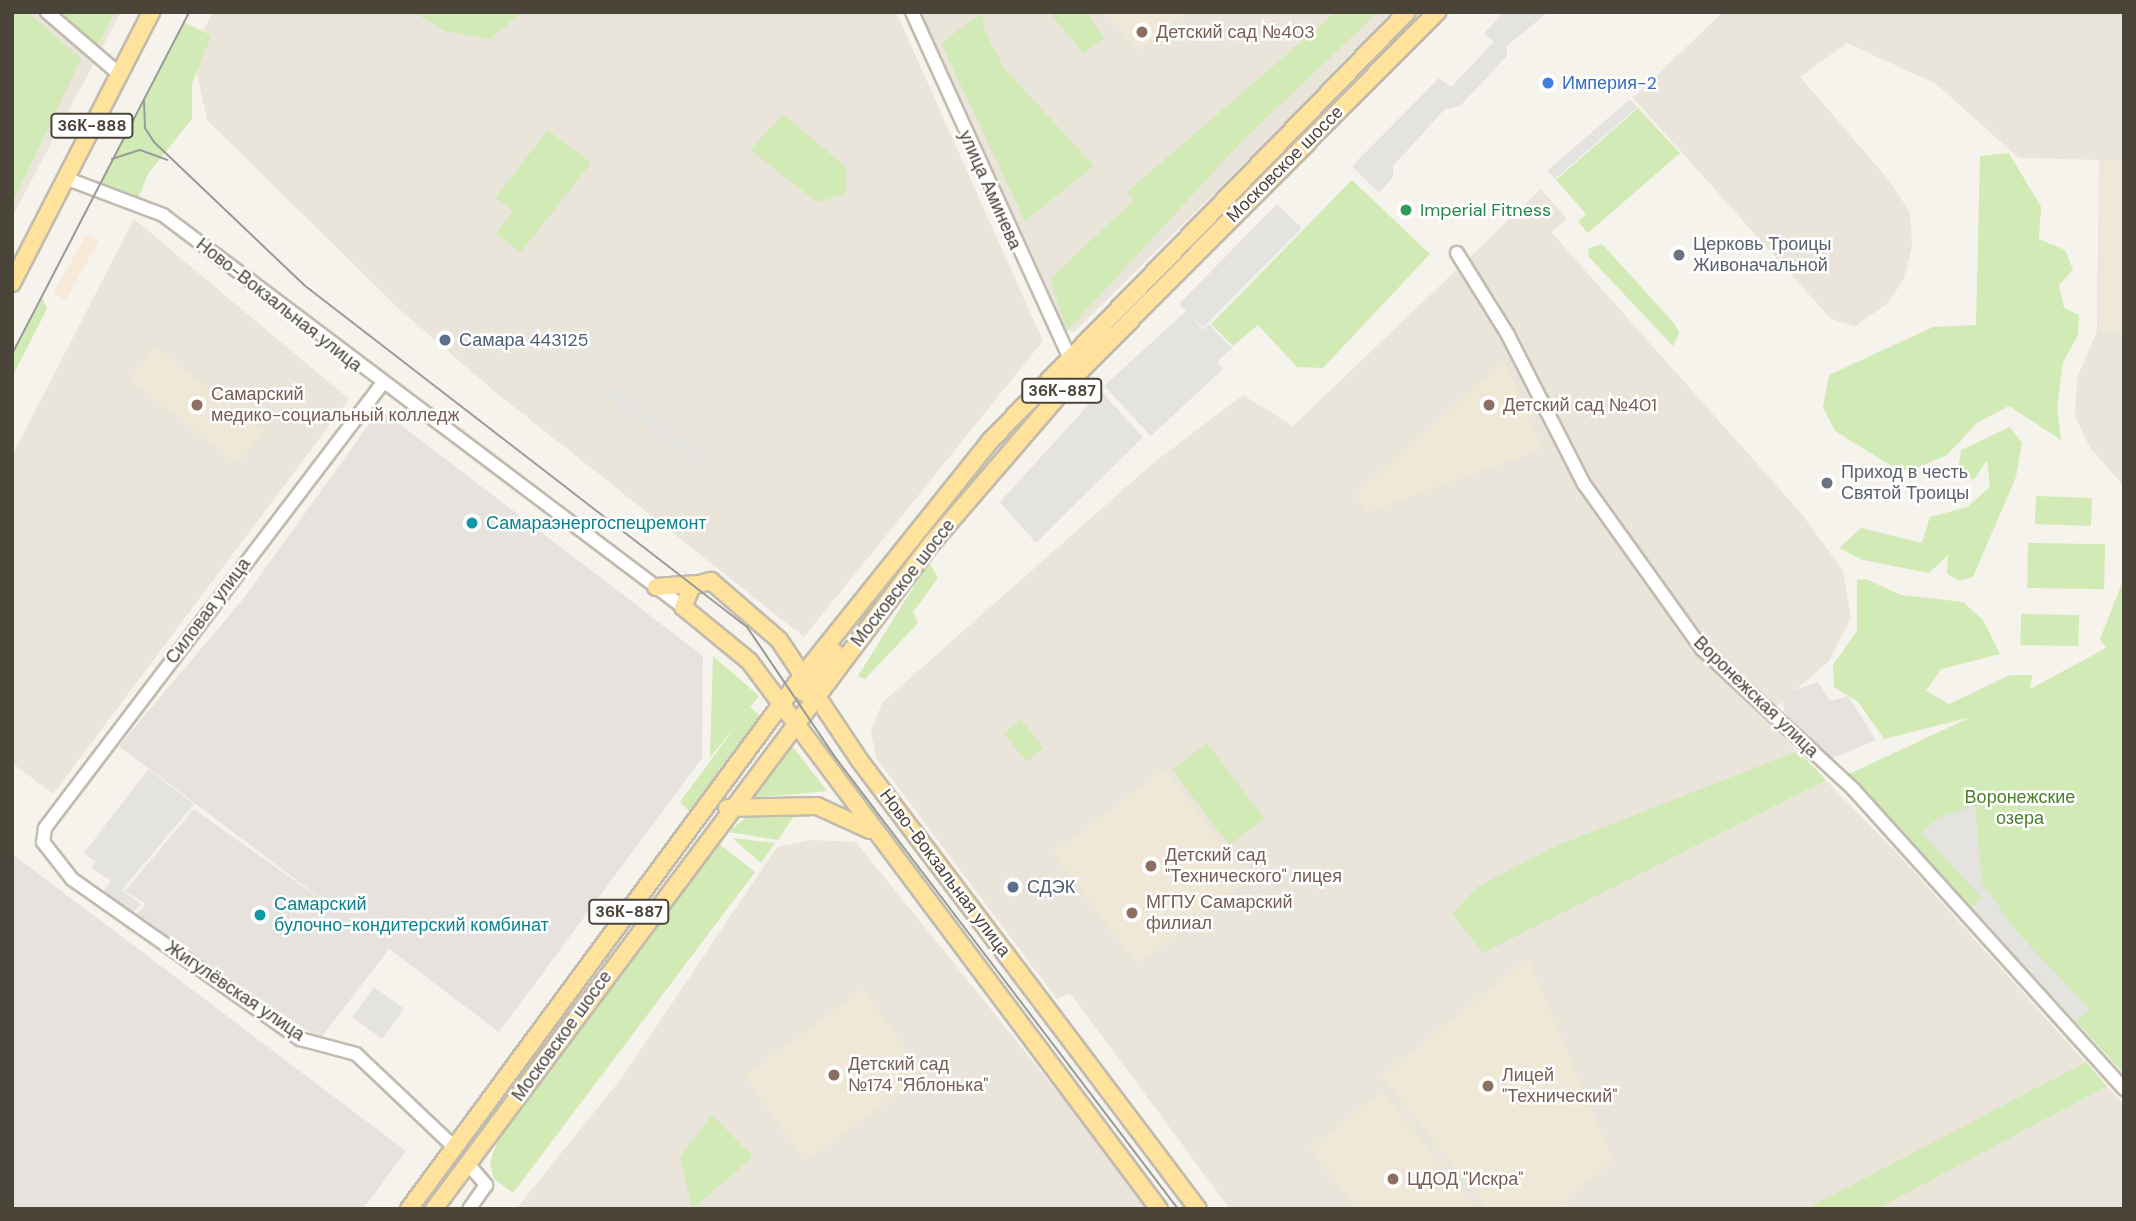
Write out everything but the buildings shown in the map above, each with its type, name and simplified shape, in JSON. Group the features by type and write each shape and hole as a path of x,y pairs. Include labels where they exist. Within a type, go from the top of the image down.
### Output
{"main road":[{"name":"36К-888","path":"12,284 151,12"},
{"name":"Московское шоссе","path":"809,686 1077,374 1437,12"},
{"name":"Московское шоссе","path":"422,1209 809,686 1070,361 1411,14"},
{"name":"Ново-Вокзальная улица","path":"697,584 711,581 779,640 809,686 1198,1209"},
{"path":"656,587 697,584"},
{"path":"683,607 697,584"},
{"name":"Ново-Вокзальная улица","path":"683,607 738,650 1159,1209"},
{"name":"Московское шоссе","path":"409,1209 461,1156 725,809 788,714"},
{"path":"725,809 817,806 878,835"},
{"name":"Московское шоссе","path":"434,1209 461,1156"}],"street":[{"path":"47,12 118,74"},
{"name":"улица Аминева","path":"912,12 1070,361"},
{"name":"Ново-Вокзальная улица","path":"65,178 163,215 382,384 683,607"},
{"name":"Воронежская улица","path":"1457,253 1508,335 1584,484 1702,649 1853,790 2124,1089"},
{"name":"Силовая улица","path":"43,842 45,828 382,384"},
{"name":"Жигулёвская улица","path":"43,842 72,879 300,1039 356,1054 461,1156 486,1185 469,1209"}],"shaded area":[{"path":"12,12 121,12 12,217"},
{"path":"213,12 896,12 1043,341 804,637 494,391 398,308 207,120 192,51"},
{"path":"918,12 1399,12 1074,332 1061,327"},
{"name":"Детский сад №403","path":"1104,12 1185,12 1139,52"},
{"path":"1504,12 1548,12 1507,46 1507,56 1460,106 1445,109 1393,166 1393,177 1379,193 1352,166 1439,78 1451,87 1494,42 1484,33"},
{"path":"1723,12 2124,12 2124,486 2090,448 2075,416 2077,378 2097,331 2099,160 2019,158 1936,84 1847,43 1800,77 1887,178 1910,212 1912,246 1904,279 1887,304 1855,326 1831,319 1633,98"},
{"path":"1630,99 1637,107 1555,179 1548,171"},
{"path":"2099,160 2124,160 2124,331 2099,331"},
{"path":"1541,189 1567,219 1551,232 1800,512 1843,570 1851,618 1829,661 1764,717 1898,854 2124,1105 2124,1209 1230,1209 1070,993 1057,999 876,758 871,732 882,703 1152,464 1243,395 1293,426"},
{"path":"1277,204 1302,228 1203,328 1190,316 1203,330 1209,324 1232,348 1217,362 1223,369 1151,436 1104,386 1186,311 1179,304"},
{"path":"134,219 349,399 53,794 12,763 12,456"},
{"path":"87,234 99,241 65,300 53,293"},
{"name":"Самарский медико-социальный колледж","path":"155,347 263,431 238,464 130,379"},
{"name":"Детский сад №401","path":"1505,361 1542,449 1367,512 1355,495"},
{"path":"608,385 707,457 700,466 602,394"},
{"path":"1101,391 1143,437 1036,543 1000,502"},
{"path":"380,409 703,656 702,758 499,1032 389,949 320,1039 135,915 146,904 125,891 194,809 340,913 119,746 244,598"},
{"path":"1818,682 1830,701 1848,696 1876,740 1829,760 1784,711 1782,695"},
{"path":"148,769 194,804 122,890 141,904 132,914 102,893 111,881 91,868 96,862 84,853"},
{"name":"Детский сад \"Технического\" лицея","path":"1165,769 1249,880 1137,964 1053,853"},
{"path":"1975,805 1982,883 2017,932 2090,1010 2075,1020 1972,908 1982,898 1921,832 1939,818"},
{"path":"810,840 856,842 1152,1209 516,1209 621,1079 777,847"},
{"path":"12,854 406,1151 363,1209 12,1209"},
{"name":"Лицей \"Технический\"","path":"1528,959 1613,1160 1553,1209 1489,1209 1382,1076"},
{"path":"374,987 404,1009 382,1039 352,1017"},
{"name":"Детский сад №174 \"Яблонька\"","path":"863,990 924,1074 805,1161 744,1076"},
{"name":"ЦДОД \"Искра\"","path":"1382,1092 1475,1209 1358,1209 1310,1149"}],"green space":[{"path":"12,12 28,12 81,59 12,203"},
{"path":"47,12 115,12 93,53"},
{"path":"413,12 522,12 490,39 445,31"},
{"path":"983,12 984,30 1004,68 1094,166 1025,221 941,43"},
{"path":"1049,12 1087,12 1104,39 1083,53"},
{"path":"1336,12 1378,12 1243,140 1067,331 1050,279 1134,200 1127,192"},
{"path":"184,22 211,36 192,84 192,119 148,174 136,203 102,195 100,183"},
{"path":"1638,108 1680,153 1588,233 1578,222 1586,214 1556,180"},
{"path":"783,114 846,167 846,194 817,202 750,150"},
{"path":"548,130 591,163 521,252 496,234 513,211 495,198"},
{"path":"2009,153 2041,207 2039,239 2065,250 2073,270 2059,285 2064,308 2079,315 2078,335 2063,362 2057,407 2061,440 2009,406 1977,423 1947,455 1910,471 1890,465 1835,431 1823,407 1829,375 1933,327 1976,325 1980,156"},
{"path":"1352,180 1430,254 1323,368 1297,367 1258,325 1233,346 1211,324"},
{"path":"1602,244 1674,323 1679,333 1673,346 1588,256 1589,248"},
{"path":"42,297 47,309 12,377 12,354"},
{"path":"2010,427 2022,443 2016,477 1973,577 1959,581 1947,574 1948,555 1929,573 1863,560 1839,548 1861,528 1922,543 1930,517 1967,507 1990,487 1987,460 1974,480 1958,471 1961,450"},
{"path":"2036,496 2092,498 2091,526 2035,524"},
{"path":"2028,543 2105,544 2104,589 2027,588"},
{"path":"929,562 938,578 913,612 918,623 865,679 858,676"},
{"name":"Воронежские озера","path":"2124,578 2124,1074 1849,774 1971,717 1884,739 1858,702 1834,687 1833,665 1857,631 1857,580 1866,579 1901,595 1963,602 1983,620 2000,654 1941,669 1926,691 1949,704 2010,675 2032,675 2030,689 2106,648 2100,639"},
{"path":"2021,614 2079,615 2078,646 2020,645"},
{"path":"713,656 759,696 750,707 762,718 690,812 680,802 736,726 710,757"},
{"path":"1021,720 1044,748 1027,762 1004,734"},
{"path":"790,743 827,791 754,798 752,796"},
{"path":"1207,743 1264,819 1229,845 1172,769"},
{"path":"1798,751 1826,780 1483,953 1452,914 1477,887 1558,845"},
{"path":"796,813 778,840 729,832 749,814"},
{"path":"732,838 775,843 761,863"},
{"path":"719,844 755,872 513,1193 494,1179 490,1163 498,1138"},
{"path":"2086,1062 2107,1086 1877,1209 1806,1209"},
{"path":"712,1115 753,1157 692,1209 680,1157"}],"tram line":[{"path":"12,354 189,12"},
{"path":"144,101 145,128 154,142 304,285 747,627 835,757 1178,1209"},
{"path":"112,159 140,150 167,160"}],"place":[{"name":"Детский сад №403","path":"1142,32"},
{"name":"Империя-2","path":"1548,83"},
{"name":"Imperial Fitness","path":"1406,210"},
{"name":"Церковь Троицы Живоначальной","path":"1679,255"},
{"name":"Самара 443125","path":"445,340"},
{"name":"Самарский медико-социальный колледж","path":"197,405"},
{"name":"Детский сад №401","path":"1489,405"},
{"name":"Приход в честь Святой Троицы","path":"1827,483"},
{"name":"Самараэнергоспецремонт","path":"472,523"},
{"name":"Детский сад \"Технического\" лицея","path":"1151,866"},
{"name":"СДЭК","path":"1013,887"},
{"name":"МГПУ Самарский филиал","path":"1132,913"},
{"name":"Самарский булочно-кондитерский комбинат","path":"260,915"},
{"name":"Детский сад №174 \"Яблонька\"","path":"834,1075"},
{"name":"Лицей \"Технический\"","path":"1488,1086"},
{"name":"ЦДОД \"Искра\"","path":"1393,1179"}]}
